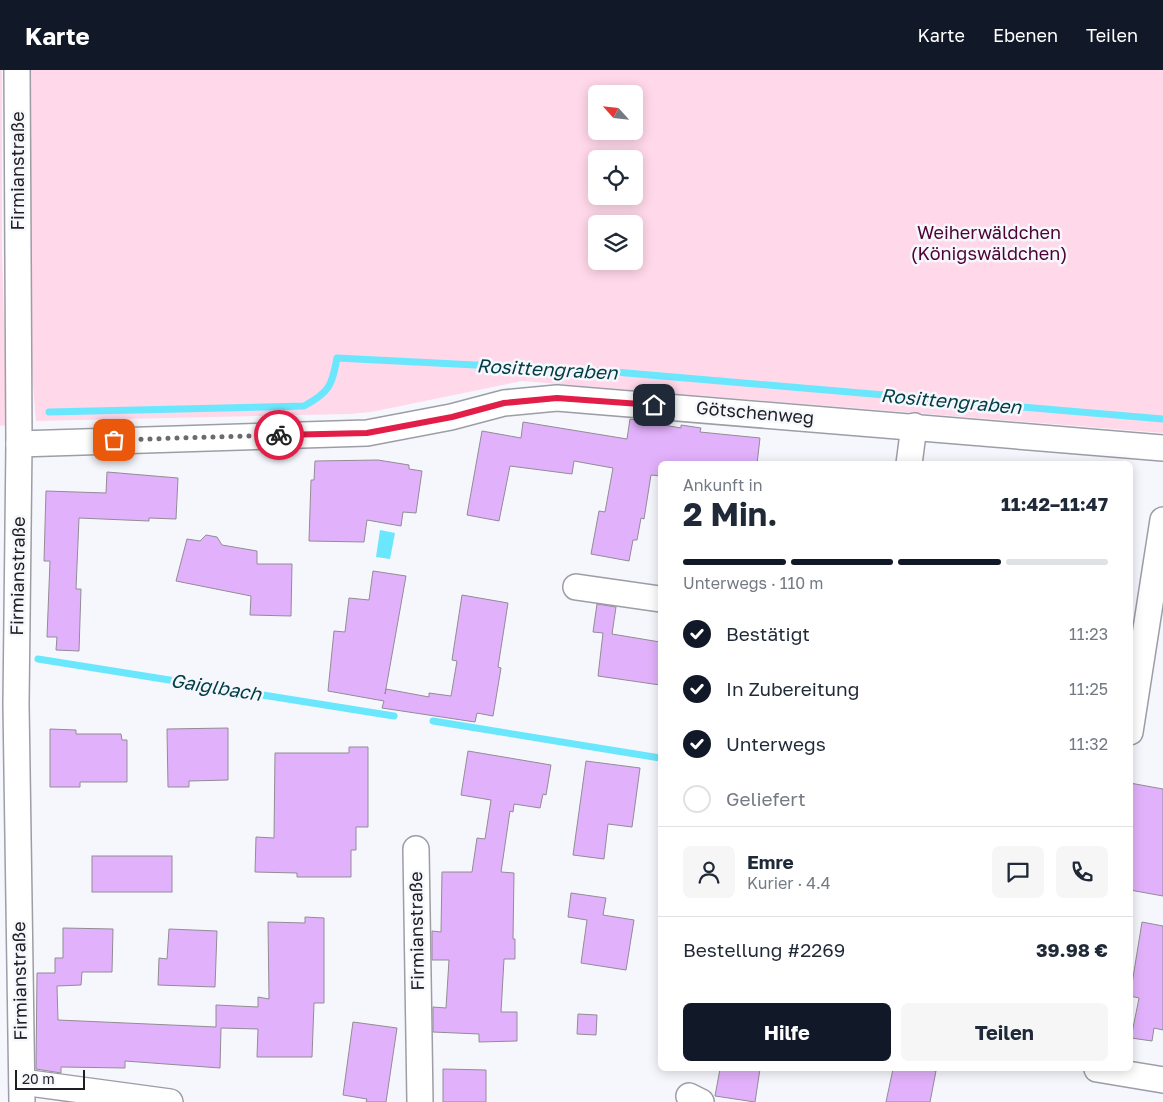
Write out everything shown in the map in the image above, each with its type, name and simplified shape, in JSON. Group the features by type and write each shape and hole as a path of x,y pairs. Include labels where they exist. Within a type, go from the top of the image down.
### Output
{"street":[{"name":"Firmianstraße","path":"17,70 19,444 10,1027 22,1092 170,1102"},
{"name":"Götschenweg","path":"19,444 367,433 452,417 504,403 557,398 1163,448"},
{"path":"909,461 914,426"},
{"path":"1133,713 1163,520"},
{"path":"576,587 658,599"},
{"name":"Firmianstraße","path":"416,849 420,1102"},
{"path":"1109,1071 1163,1080"}],"green space":[{"path":"0,70 2,70 2,254 7,425 0,426"},
{"name":"Weiherwäldchen (Königswäldchen)","path":"29,70 1163,70 1163,433 522,381 371,412 349,414 36,421 28,326"}],"water":[{"path":"380,530 395,533 390,559 376,557"}],"building":[{"path":"630,419 681,428 681,425 701,428 700,432 760,438 757,461 658,461 658,476 651,475 644,519 641,518 637,540 633,540 629,561 591,554 599,511 605,512 613,468 574,461 572,474 510,466 499,521 467,515 482,431 521,438 523,422 627,439"},
{"path":"378,460 409,465 409,469 422,471 416,513 403,512 401,526 367,520 364,542 309,541 311,480 314,480 315,461"},
{"path":"107,472 178,478 176,519 149,518 149,521 79,518 76,589 81,589 79,651 56,650 57,637 47,637 50,561 44,561 46,491 106,493"},
{"path":"206,535 217,537 222,545 257,551 257,564 292,564 291,616 250,615 251,596 176,581 187,539 200,541"},
{"path":"373,571 406,576 385,694 386,689 429,697 429,693 451,696 457,661 452,660 462,595 508,603 498,667 501,668 493,716 477,713 475,722 382,708 384,701 328,691 334,631 345,632 349,598 369,600"},
{"path":"597,604 616,607 612,634 658,642 658,685 598,676 603,633 593,632"},
{"path":"228,728 228,780 189,781 189,787 168,787 167,729"},
{"path":"50,729 76,730 76,734 121,734 122,740 127,740 127,782 80,782 80,787 50,787"},
{"path":"349,747 368,747 368,827 356,827 356,850 351,850 351,877 297,877 297,873 255,872 256,837 274,838 275,753 349,753"},
{"path":"468,751 551,765 546,795 543,794 540,808 514,804 513,812 510,811 501,872 514,873 513,939 515,939 515,959 504,959 501,1012 517,1012 517,1041 479,1042 479,1034 433,1032 433,1007 446,1008 449,960 432,960 432,931 441,932 442,872 472,872 477,838 485,839 491,800 461,795"},
{"path":"586,761 640,768 632,827 608,824 604,859 573,855"},
{"path":"1133,784 1163,789 1163,896 1133,891"},
{"path":"92,856 172,856 172,892 92,892"},
{"path":"571,893 606,898 603,915 634,920 626,970 581,963 587,920 568,917"},
{"path":"305,917 324,918 324,1003 314,1003 312,1057 257,1057 258,1029 221,1028 220,1068 125,1061 125,1068 61,1067 61,1073 36,1069 37,973 55,973 55,958 63,958 63,928 113,929 112,972 82,972 81,985 57,986 58,1020 216,1027 216,1005 258,1007 258,997 269,999 268,922 305,923"},
{"path":"1142,922 1163,926 1163,1030 1154,1028 1152,1041 1133,1038 1133,1028 1139,998 1133,997 1133,978"},
{"path":"169,929 217,931 215,987 158,985 159,958 167,959"},
{"path":"578,1014 597,1015 596,1035 577,1034"},
{"path":"353,1022 397,1028 386,1102 366,1102 367,1099 343,1095"},
{"path":"443,1069 486,1070 486,1102 443,1102"},
{"path":"720,1071 760,1071 755,1102 715,1096"},
{"path":"893,1071 936,1071 930,1102 886,1102"}],"waterway":[{"name":"Rosittengraben","path":"49,412 304,406 325,392 331,381 337,358 615,372 1163,419"},
{"name":"Gaiglbach","path":"38,659 394,716"},
{"name":"Gaiglbach","path":"433,721 658,758"}],"way so far":[{"path":"114,440 279,435"}],"route":[{"path":"279,435 367,433 452,417 504,403 557,398 654,405"}]}
